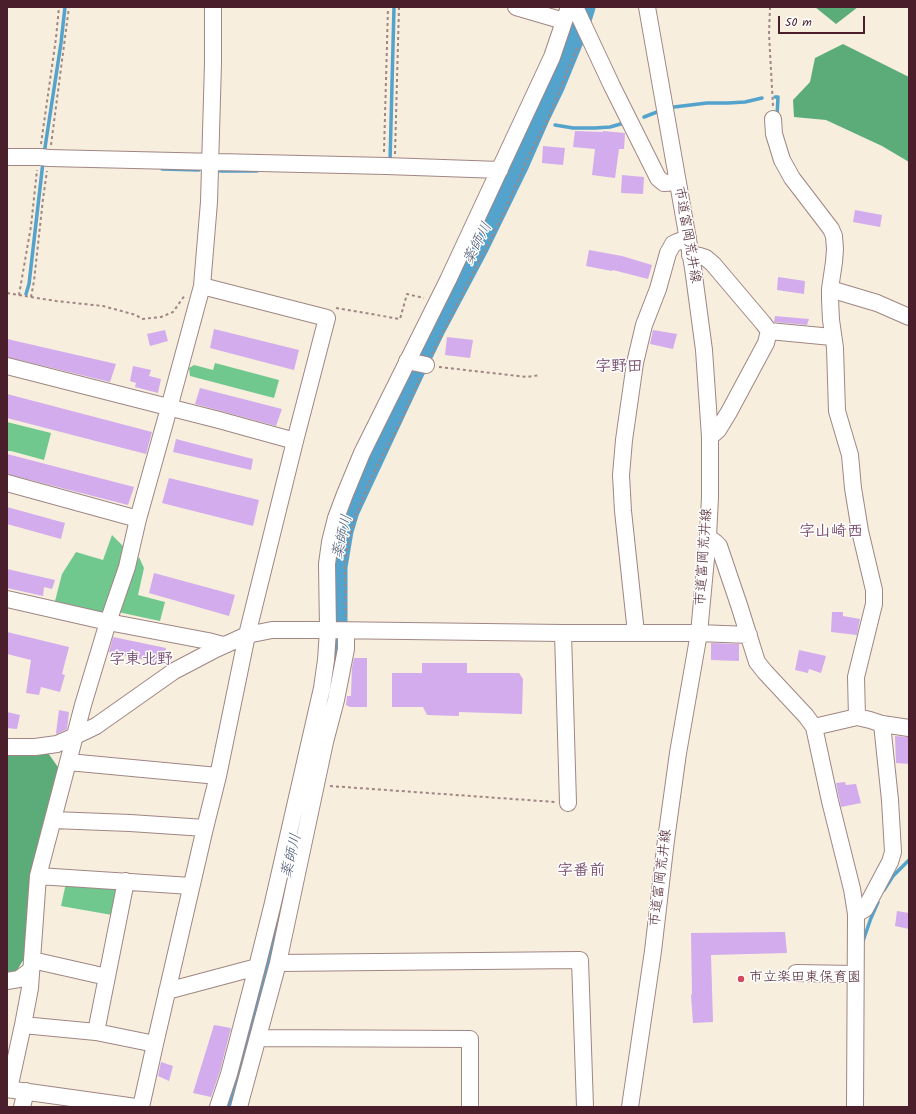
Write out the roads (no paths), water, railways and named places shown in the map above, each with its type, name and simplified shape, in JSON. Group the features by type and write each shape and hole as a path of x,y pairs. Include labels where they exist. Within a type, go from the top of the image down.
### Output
{"street":[{"path":"136,1107 8,1089 30,988 38,876 83,705 108,622 127,567 138,519 169,408 194,289 209,202 213,7"},
{"path":"218,1107 257,966 322,688 328,630 327,564 330,542 336,518 344,494 362,453 500,170 552,57 567,14 516,7"},
{"path":"576,7 622,107 658,178 664,182 678,182"},
{"name":"市道富岡荒井線","path":"630,1107 653,951 678,753 699,633 708,537 710,497 710,437 704,350 688,238 647,7"},
{"path":"773,119 774,134 782,160 802,193 831,229 834,236 835,249 830,289 832,338 835,348 836,411 850,455 853,488 860,531 874,590 874,604 856,677 856,717"},
{"path":"7,157 44,161 210,161 500,170"},
{"path":"636,633 622,497 621,475 624,440 635,363 644,325 658,288 668,253 673,244 688,238"},
{"path":"690,256 700,256 706,258 714,264 769,331 832,338"},
{"path":"141,1107 191,886 218,776 247,635 327,318 194,289"},
{"path":"830,289 877,304 909,317"},
{"path":"710,437 718,430 729,412 766,343 769,331"},
{"path":"407,362 426,365"},
{"path":"7,366 295,441"},
{"path":"7,483 138,519"},
{"path":"708,537 719,546 757,662 806,716 814,728 852,889 856,914 855,1107"},
{"path":"7,600 108,622 208,641 223,646"},
{"path":"7,747 35,747 57,744 96,726 174,671 247,635 272,630 699,633 749,635"},
{"path":"239,1107 278,964 325,742 343,669 346,649 346,631"},
{"path":"563,633 568,803"},
{"path":"814,728 856,717 882,724 909,728"},
{"path":"856,914 865,909 890,862 892,852 890,800 882,724"},
{"path":"68,762 218,776"},
{"path":"300,784 317,785"},
{"path":"53,820 205,828"},
{"path":"38,876 191,886"},
{"path":"96,1032 126,882"},
{"path":"278,964 580,960 585,1107"},
{"path":"32,965 107,977"},
{"path":"7,981 19,979 32,965"},
{"path":"167,991 257,966"},
{"path":"796,973 855,974"},
{"path":"23,1025 96,1032 155,1044"},
{"path":"259,1038 470,1040 470,1107"},
{"path":"22,1107 26,1091"}],"waterway":[{"path":"44,154 65,7"},
{"path":"390,162 394,7"},
{"name":"薬師川","path":"319,734 336,665 337,567 343,531 349,511 436,327 479,246 518,166 554,87 579,26 585,7"},
{"path":"775,97 778,97 777,117"},
{"path":"674,107 707,103 745,102 762,98"},
{"path":"644,117 657,112"},
{"name":"薬師川","path":"539,118 543,121"},
{"path":"555,125 573,128 595,128 610,127 624,123"},
{"path":"26,294 29,284 43,162"},
{"path":"162,169 199,170"},
{"path":"220,171 257,171"},
{"name":"薬師川","path":"229,1107 236,1087 254,1019 277,924 303,805"},
{"path":"884,890 893,876 909,860"},
{"path":"863,941 878,902"}],"place":[{"name":"市立楽田東保育園","path":"741,979"}],"district":[{"name":"字野田","path":"619,368"},
{"name":"字山崎西","path":"831,533"},
{"name":"字東北野","path":"141,661"},
{"name":"字番前","path":"581,872"}]}
